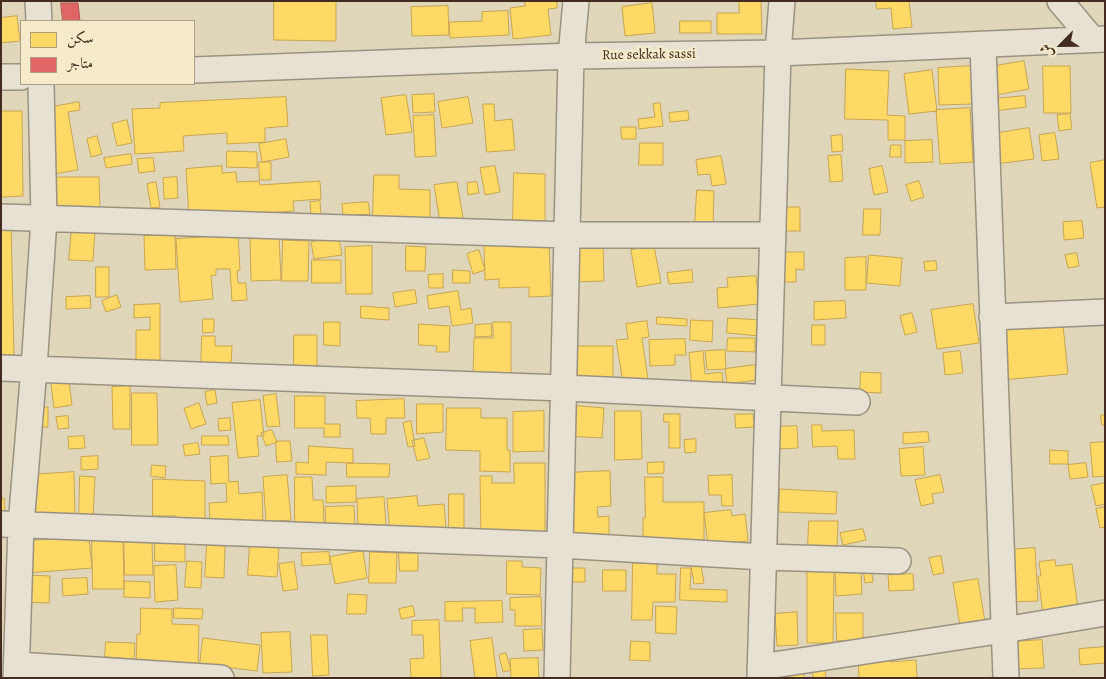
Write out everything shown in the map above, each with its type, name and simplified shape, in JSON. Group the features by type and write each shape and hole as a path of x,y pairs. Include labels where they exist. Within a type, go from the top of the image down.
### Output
{"street":[{"path":"38,1 39,20"},
{"path":"557,678 571,56 576,1"},
{"path":"782,1 778,53 760,672 1105,613"},
{"path":"1060,1 1099,39"},
{"name":"Rue sekkak sassi","path":"195,70 571,56 778,53 983,46 1099,39"},
{"path":"983,46 1006,678"},
{"path":"1,78 20,77"},
{"path":"41,85 44,219 34,368 11,525 17,672 221,678"},
{"path":"1,217 567,234 773,235"},
{"path":"992,317 1105,312"},
{"path":"1,368 564,388 857,402"},
{"path":"11,525 560,545 764,557 898,560"}],"building: سكن":[{"path":"274,1 336,1 336,41 274,40"},
{"path":"525,1 557,1 557,8 548,9 551,35 513,39 510,8 525,6"},
{"path":"739,1 761,1 762,34 717,34 717,13 739,13"},
{"path":"876,1 909,1 912,27 893,29 891,8 877,9"},
{"path":"652,3 655,33 625,36 622,7"},
{"path":"448,6 449,35 412,36 411,7"},
{"path":"508,11 509,35 450,38 449,22 482,21 482,12"},
{"path":"17,16 20,41 1,43 1,18"},
{"path":"680,21 711,21 711,33 680,33"},
{"path":"1024,61 1029,89 996,95 990,67"},
{"path":"971,66 972,104 939,105 938,68"},
{"path":"1043,66 1070,66 1071,113 1044,113"},
{"path":"846,69 889,71 887,115 905,116 905,140 888,140 888,120 845,119"},
{"path":"932,70 937,111 909,114 904,74"},
{"path":"434,94 435,112 413,113 412,95"},
{"path":"406,95 412,132 386,135 381,98"},
{"path":"1025,96 1026,107 994,111 993,99"},
{"path":"286,97 288,126 265,128 265,142 227,144 227,133 183,136 184,151 135,154 132,109 160,108 160,103"},
{"path":"468,97 473,123 442,128 438,102"},
{"path":"79,102 80,110 68,112 78,170 53,174 42,109"},
{"path":"660,103 663,126 639,129 638,119 655,117 653,104"},
{"path":"483,104 494,104 495,121 512,119 515,150 487,152"},
{"path":"970,108 973,162 940,164 936,110"},
{"path":"1,111 22,111 23,196 1,197"},
{"path":"688,111 689,120 670,122 669,113"},
{"path":"1070,114 1072,129 1059,131 1057,115"},
{"path":"434,115 436,156 415,157 413,116"},
{"path":"127,120 132,143 117,146 112,124"},
{"path":"621,127 636,127 636,139 622,139"},
{"path":"1029,128 1034,159 996,164 992,134"},
{"path":"1055,133 1059,159 1042,161 1039,135"},
{"path":"842,135 843,151 832,152 831,136"},
{"path":"97,136 102,154 91,157 87,139"},
{"path":"286,139 289,157 262,162 259,144"},
{"path":"932,140 933,162 905,163 905,141"},
{"path":"640,143 663,143 663,165 639,165"},
{"path":"891,145 901,145 901,157 890,157"},
{"path":"227,151 257,152 257,168 227,167"},
{"path":"131,154 132,164 106,168 104,158"},
{"path":"841,155 843,181 830,182 828,156"},
{"path":"721,156 726,184 712,186 710,174 698,175 696,160"},
{"path":"153,158 155,171 139,173 137,159"},
{"path":"1105,160 1105,207 1097,208 1090,163"},
{"path":"259,162 271,162 271,180 260,180"},
{"path":"222,166 222,173 236,172 237,182 259,181 260,185 320,181 321,199 293,201 294,211 189,218 186,169"},
{"path":"495,166 500,192 485,195 480,168"},
{"path":"882,166 888,192 874,195 869,169"},
{"path":"514,173 545,174 545,221 513,220"},
{"path":"374,175 399,175 399,189 430,190 430,219 373,219"},
{"path":"55,177 99,177 100,211 55,211"},
{"path":"177,177 178,198 164,199 163,178"},
{"path":"919,181 924,197 911,201 906,185"},
{"path":"156,182 160,207 151,208 147,184"},
{"path":"457,182 463,218 440,222 434,185"},
{"path":"477,182 479,193 468,195 467,183"},
{"path":"697,190 714,191 713,226 695,225"},
{"path":"320,201 321,216 311,216 310,202"},
{"path":"368,202 370,214 343,216 342,204"},
{"path":"781,207 800,207 800,231 782,231"},
{"path":"864,209 881,209 880,235 863,235"},
{"path":"1082,221 1084,238 1064,240 1063,222"},
{"path":"1,223 11,223 14,355 1,355"},
{"path":"72,228 95,230 93,261 69,260"},
{"path":"175,235 176,269 145,270 144,236"},
{"path":"238,235 240,270 237,271 238,283 246,283 247,300 232,301 230,269 216,269 216,275 211,276 213,299 180,302 176,239"},
{"path":"279,236 281,280 251,281 250,237"},
{"path":"339,238 342,255 314,259 311,242"},
{"path":"283,240 309,241 308,281 282,281"},
{"path":"549,244 551,296 529,297 529,287 499,288 499,279 485,280 484,246"},
{"path":"603,245 604,281 572,282 570,246"},
{"path":"372,246 372,294 346,294 345,247"},
{"path":"406,246 426,247 425,271 406,271"},
{"path":"654,246 661,283 637,287 631,250"},
{"path":"479,250 485,270 473,274 467,254"},
{"path":"779,252 804,252 804,270 796,269 796,282 778,282"},
{"path":"1077,253 1079,266 1068,268 1065,255"},
{"path":"869,255 902,258 900,286 867,283"},
{"path":"866,257 866,290 845,290 845,258"},
{"path":"312,260 341,260 341,283 312,283"},
{"path":"936,261 937,270 925,271 924,262"},
{"path":"96,267 109,267 109,297 96,297"},
{"path":"453,270 470,271 470,283 453,283"},
{"path":"692,270 693,282 669,284 667,273"},
{"path":"443,274 443,288 429,288 428,275"},
{"path":"756,276 759,304 718,308 717,288 728,287 727,278"},
{"path":"415,290 417,303 395,307 393,293"},
{"path":"458,291 461,310 471,308 473,323 452,326 449,306 429,309 427,296"},
{"path":"117,295 121,307 106,312 102,301"},
{"path":"90,296 91,308 66,309 66,297"},
{"path":"845,301 846,318 814,320 814,302"},
{"path":"160,304 160,363 136,364 136,330 150,330 150,317 134,318 134,305"},
{"path":"973,304 979,343 937,349 931,310"},
{"path":"361,306 389,308 389,320 361,318"},
{"path":"912,313 917,332 905,335 900,316"},
{"path":"657,317 687,319 687,326 657,324"},
{"path":"728,318 761,320 760,336 727,333"},
{"path":"203,319 214,319 214,332 203,333"},
{"path":"691,320 713,321 712,342 690,340"},
{"path":"647,321 649,337 642,338 648,380 623,383 616,340 628,339 626,324"},
{"path":"324,322 340,322 340,346 324,345"},
{"path":"493,322 511,322 511,380 473,379 474,338 493,338"},
{"path":"419,324 450,326 449,352 436,352 437,346 419,345"},
{"path":"491,324 492,336 475,337 475,325"},
{"path":"812,325 825,325 825,345 812,345"},
{"path":"1063,325 1068,374 1002,380 997,331"},
{"path":"294,335 317,335 317,369 294,369"},
{"path":"202,336 215,336 215,346 232,346 231,368 201,367"},
{"path":"728,338 755,338 755,352 727,351"},
{"path":"685,339 686,355 675,355 675,365 650,366 649,340"},
{"path":"569,346 613,346 613,381 569,381"},
{"path":"725,350 726,369 707,370 705,351"},
{"path":"703,351 705,374 722,372 723,384 692,387 689,353"},
{"path":"960,351 963,373 945,375 943,353"},
{"path":"755,365 757,380 727,384 725,369"},
{"path":"861,372 881,373 881,393 860,392"},
{"path":"69,381 72,405 54,408 51,384"},
{"path":"130,386 130,429 113,429 112,387"},
{"path":"215,390 217,403 207,405 205,392"},
{"path":"132,393 157,393 158,445 132,445"},
{"path":"276,394 280,426 267,427 263,396"},
{"path":"295,396 325,396 325,424 340,424 340,437 324,437 324,428 295,428"},
{"path":"404,399 405,418 386,418 386,434 371,434 370,418 357,418 356,401"},
{"path":"260,400 264,436 257,436 259,456 238,458 232,403"},
{"path":"199,403 206,424 191,429 184,409"},
{"path":"417,404 443,404 443,432 417,434"},
{"path":"569,405 604,408 602,438 567,436"},
{"path":"35,407 48,407 48,427 35,427"},
{"path":"447,408 481,408 481,418 507,418 507,450 510,450 510,472 480,471 480,451 446,450"},
{"path":"544,411 544,451 513,452 513,412"},
{"path":"615,411 641,411 642,459 615,460"},
{"path":"664,414 680,414 680,448 669,448 669,422 664,422"},
{"path":"735,414 753,414 754,427 736,428"},
{"path":"1101,415 1105,415 1105,425 1102,425"},
{"path":"68,416 69,428 58,429 56,417"},
{"path":"230,418 231,430 219,431 218,419"},
{"path":"411,421 415,446 408,447 403,423"},
{"path":"812,425 822,425 822,431 854,430 855,459 838,459 837,446 813,447"},
{"path":"797,426 798,448 777,449 775,427"},
{"path":"272,430 277,442 266,446 261,433"},
{"path":"928,432 929,442 903,444 903,433"},
{"path":"84,436 85,448 69,449 68,437"},
{"path":"202,436 228,436 229,445 202,445"},
{"path":"424,438 430,458 417,461 412,441"},
{"path":"696,439 696,452 685,453 684,440"},
{"path":"276,441 290,441 292,461 277,462"},
{"path":"1105,442 1105,476 1093,477 1090,443"},
{"path":"198,443 200,454 185,456 183,445"},
{"path":"309,446 353,449 353,463 326,462 326,475 296,474 296,462 308,463"},
{"path":"923,447 925,475 901,476 899,449"},
{"path":"1050,450 1068,451 1068,464 1050,464"},
{"path":"98,456 98,469 81,470 81,457"},
{"path":"228,456 229,482 238,481 239,494 262,492 263,520 210,523 209,503 227,502 226,483 211,484 210,457"},
{"path":"664,462 664,473 648,474 647,463"},
{"path":"347,463 390,464 389,477 347,477"},
{"path":"514,463 545,463 545,536 481,537 480,476 492,476 492,483 514,483"},
{"path":"1086,463 1088,477 1070,479 1068,465"},
{"path":"152,465 166,466 165,478 151,476"},
{"path":"610,471 611,506 597,507 598,517 609,516 609,537 567,539 564,473"},
{"path":"74,472 75,514 29,515 28,475"},
{"path":"287,475 291,520 266,522 263,477"},
{"path":"732,475 733,506 722,506 721,495 709,495 708,476"},
{"path":"940,475 944,492 932,494 934,503 921,506 915,480"},
{"path":"80,476 95,477 93,519 79,519"},
{"path":"295,477 312,477 313,500 323,500 324,523 295,524"},
{"path":"645,477 663,477 663,502 704,502 704,540 643,540"},
{"path":"153,479 205,481 205,520 176,520 176,516 153,516"},
{"path":"1105,483 1105,504 1096,506 1091,486"},
{"path":"356,486 356,502 326,503 326,487"},
{"path":"780,489 837,492 836,514 779,512"},
{"path":"449,494 464,494 464,536 449,536"},
{"path":"417,496 418,506 444,504 446,529 390,534 387,499"},
{"path":"384,497 386,525 358,526 357,499"},
{"path":"1,498 4,498 5,512 1,512"},
{"path":"354,506 355,524 326,525 325,507"},
{"path":"1105,507 1105,527 1100,528 1096,509"},
{"path":"731,510 732,516 745,514 748,541 708,545 704,513"},
{"path":"809,521 838,521 837,547 808,547"},
{"path":"863,529 866,540 843,545 840,533"},
{"path":"89,538 92,568 26,573 24,541"},
{"path":"92,539 123,539 124,589 93,589"},
{"path":"124,541 152,541 153,575 125,575"},
{"path":"155,543 185,543 185,562 155,561"},
{"path":"250,543 279,546 277,577 248,575"},
{"path":"207,545 225,546 224,578 205,577"},
{"path":"1035,548 1038,601 1008,602 1006,550"},
{"path":"363,551 367,578 335,584 330,557"},
{"path":"329,552 330,564 302,566 301,553"},
{"path":"370,552 397,553 396,583 369,583"},
{"path":"399,553 418,553 418,571 400,571"},
{"path":"941,556 944,573 933,575 929,558"},
{"path":"1055,560 1056,566 1072,564 1078,609 1043,614 1038,576 1041,576 1039,562"},
{"path":"187,561 202,562 201,588 185,587"},
{"path":"507,561 522,561 522,567 541,568 540,595 507,594"},
{"path":"294,562 298,589 283,591 279,564"},
{"path":"633,563 657,563 657,574 676,574 675,602 653,602 652,620 632,620"},
{"path":"176,565 178,600 155,602 154,566"},
{"path":"701,565 704,583 694,584 691,566"},
{"path":"871,567 873,582 865,583 863,569"},
{"path":"568,568 585,568 585,582 568,582"},
{"path":"681,568 691,568 690,589 727,590 727,602 680,600"},
{"path":"603,570 626,570 626,591 603,591"},
{"path":"861,570 862,594 836,596 835,571"},
{"path":"834,571 833,643 807,643 807,572"},
{"path":"913,574 914,590 889,591 888,575"},
{"path":"25,575 50,576 49,603 24,602"},
{"path":"87,578 88,594 63,596 62,579"},
{"path":"978,579 985,622 960,626 953,583"},
{"path":"125,581 150,582 150,598 124,597"},
{"path":"348,594 367,595 366,614 347,614"},
{"path":"541,597 542,626 515,626 515,610 510,610 510,598"},
{"path":"502,601 503,622 475,623 475,608 462,608 463,621 445,621 445,602"},
{"path":"413,606 415,616 401,619 399,609"},
{"path":"656,606 677,607 676,634 656,633"},
{"path":"141,608 172,609 172,624 199,625 198,669 136,665 137,634 140,634"},
{"path":"174,608 203,609 202,619 174,618"},
{"path":"797,612 798,645 777,646 775,614"},
{"path":"836,613 863,613 863,640 837,641"},
{"path":"439,620 441,678 411,678 410,659 424,658 423,635 412,635 412,621"},
{"path":"542,629 543,650 524,651 523,630"},
{"path":"290,632 292,672 263,673 261,633"},
{"path":"311,635 327,635 329,675 313,676"},
{"path":"203,638 260,645 257,671 200,664"},
{"path":"492,638 497,678 475,678 470,641"},
{"path":"1042,640 1044,668 1013,669 1011,642"},
{"path":"631,641 650,642 650,661 630,660"},
{"path":"106,642 135,643 134,659 105,657"},
{"path":"1105,647 1105,663 1080,665 1079,649"},
{"path":"506,653 511,670 503,672 499,655"},
{"path":"889,657 890,662 916,660 917,678 859,678 858,659"},
{"path":"538,658 539,678 511,678 510,659"},
{"path":"825,666 826,678 813,678 812,667"},
{"path":"804,667 804,678 770,678"}],"building: متاجر":[{"path":"61,3 78,3 80,20 63,20"}]}
